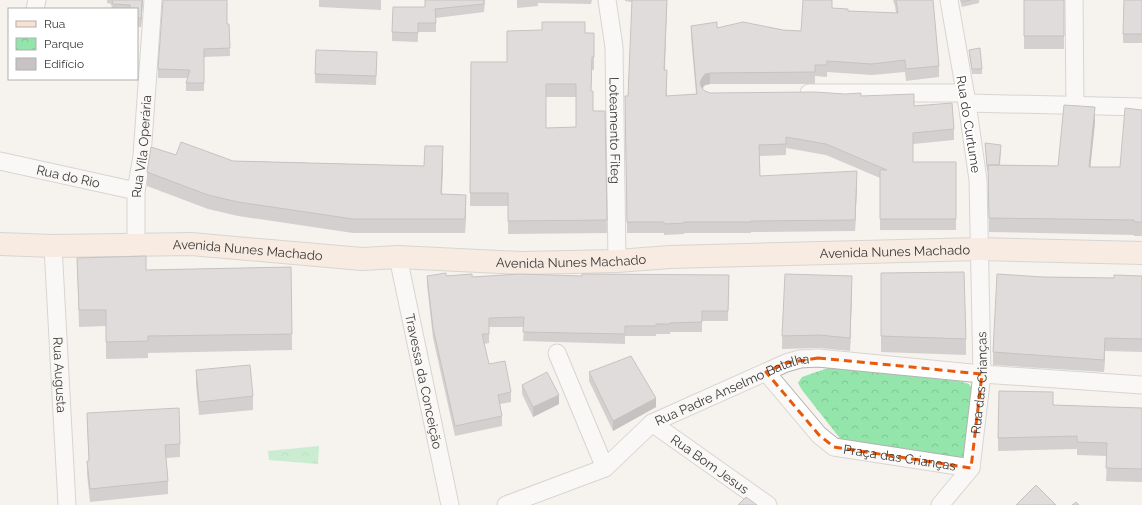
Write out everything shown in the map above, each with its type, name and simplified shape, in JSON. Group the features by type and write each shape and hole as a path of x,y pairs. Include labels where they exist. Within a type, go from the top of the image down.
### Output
{"street":[{"name":"Rua Vila Operária","path":"136,244 136,191 142,156 153,0"},
{"name":"Loteamento Fiteg","path":"607,0 614,47 617,262"},
{"name":"Rua do Curtume","path":"949,0 978,180 980,249"},
{"path":"1074,0 1075,106"},
{"path":"790,94 966,98 1075,106 1142,107"},
{"name":"Rua do Rio","path":"0,161 136,191"},
{"name":"Avenida Nunes Machado","path":"0,244 53,246 191,244 362,259 398,257 522,263 617,262 670,257 980,249 1142,252"},
{"name":"Rua Augusta","path":"53,246 67,505"},
{"name":"Rua das Crianças","path":"971,468 982,374 980,249"},
{"name":"Travessa da Conceição","path":"398,257 450,505"},
{"path":"557,353 605,468"},
{"name":"Rua Padre Anselmo Batalha","path":"506,505 605,468 652,424 786,363 800,359 818,358 982,374 1142,385"},
{"name":"Praça das Crianças","path":"766,372 819,435 834,447 971,468"},
{"name":"Rua Bom Jesus","path":"652,424 746,499 768,505"},
{"path":"940,505 971,468"}],"highlighted area":[{"path":"818,358 982,374 971,468 834,447 819,435 766,372 786,363"}],"green space":[{"path":"828,368 959,381 969,384 973,390 964,456 960,459 842,441 798,383 802,377"},
{"path":"319,446 318,464 269,460 268,451"}],"building":[{"path":"112,0 142,0 141,19 138,18 138,8 130,8 130,5 113,4"},
{"path":"163,0 227,0 227,24 229,24 230,48 204,49 204,83 186,83 190,70 158,69"},
{"path":"425,0 484,0 484,4 435,9 436,23 418,23 418,33 392,32 393,7 425,7"},
{"path":"632,0 667,0 664,70 667,70 666,96 697,94 691,26 717,22 717,28 743,22 783,30 801,31 803,0 832,0 832,8 848,9 848,11 898,13 896,0 933,0 939,66 906,69 905,60 872,64 827,61 827,65 815,65 815,72 710,73 705,74 700,83 705,91 710,93 815,92 845,94 861,93 861,96 914,94 914,106 952,103 954,129 913,133 913,162 956,162 956,219 880,219 880,170 887,170 826,144 786,137 786,144 759,145 760,176 857,171 855,220 684,222 664,224 664,222 627,222 625,96 628,96"},
{"path":"1024,0 1064,0 1064,36 1024,36"},
{"path":"1124,0 1142,0 1142,34 1123,34"},
{"path":"542,22 585,22 585,33 594,33 594,57 592,57 591,91 593,91 593,111 605,111 607,220 508,221 508,193 470,193 471,62 507,62 507,31 542,30","holes":["546,84 576,84 576,127 546,128"]},
{"path":"980,48 982,69 972,69 969,50"},
{"path":"316,50 377,52 376,76 315,74"},
{"path":"1064,105 1095,107 1089,167 1120,167 1125,108 1142,110 1142,222 1134,222 1134,220 989,218 988,165 1058,166"},
{"path":"181,142 233,161 424,166 425,146 443,146 441,194 466,195 465,219 353,219 238,202 208,195 147,172 151,147 176,155"},
{"path":"985,143 1001,145 999,165 987,166"},
{"path":"146,256 146,270 291,267 292,334 148,336 148,341 106,342 106,310 79,310 77,258"},
{"path":"964,272 966,339 881,336 881,273"},
{"path":"446,273 446,276 472,274 472,277 520,274 582,276 582,274 729,275 728,311 702,311 702,322 656,324 656,326 625,326 625,334 523,332 524,317 489,318 489,334 482,334 489,364 505,361 511,392 498,395 502,416 455,426 433,328 427,276"},
{"path":"785,274 852,276 850,338 819,335 782,336"},
{"path":"997,274 1043,277 1114,278 1114,275 1142,276 1142,339 1105,338 1104,360 993,352"},
{"path":"631,356 656,398 613,421 589,372"},
{"path":"250,365 253,396 199,402 196,370"},
{"path":"547,372 559,395 533,407 522,385"},
{"path":"999,391 1053,392 1053,405 1142,408 1142,469 1106,468 1107,443 1077,442 1077,436 998,438"},
{"path":"179,408 180,444 165,445 168,481 90,489 87,461 89,461 87,413"},
{"path":"1036,485 1056,505 1016,505"},
{"path":"746,497 757,505 738,505"},
{"path":"1076,502 1079,505 1072,505"}]}
